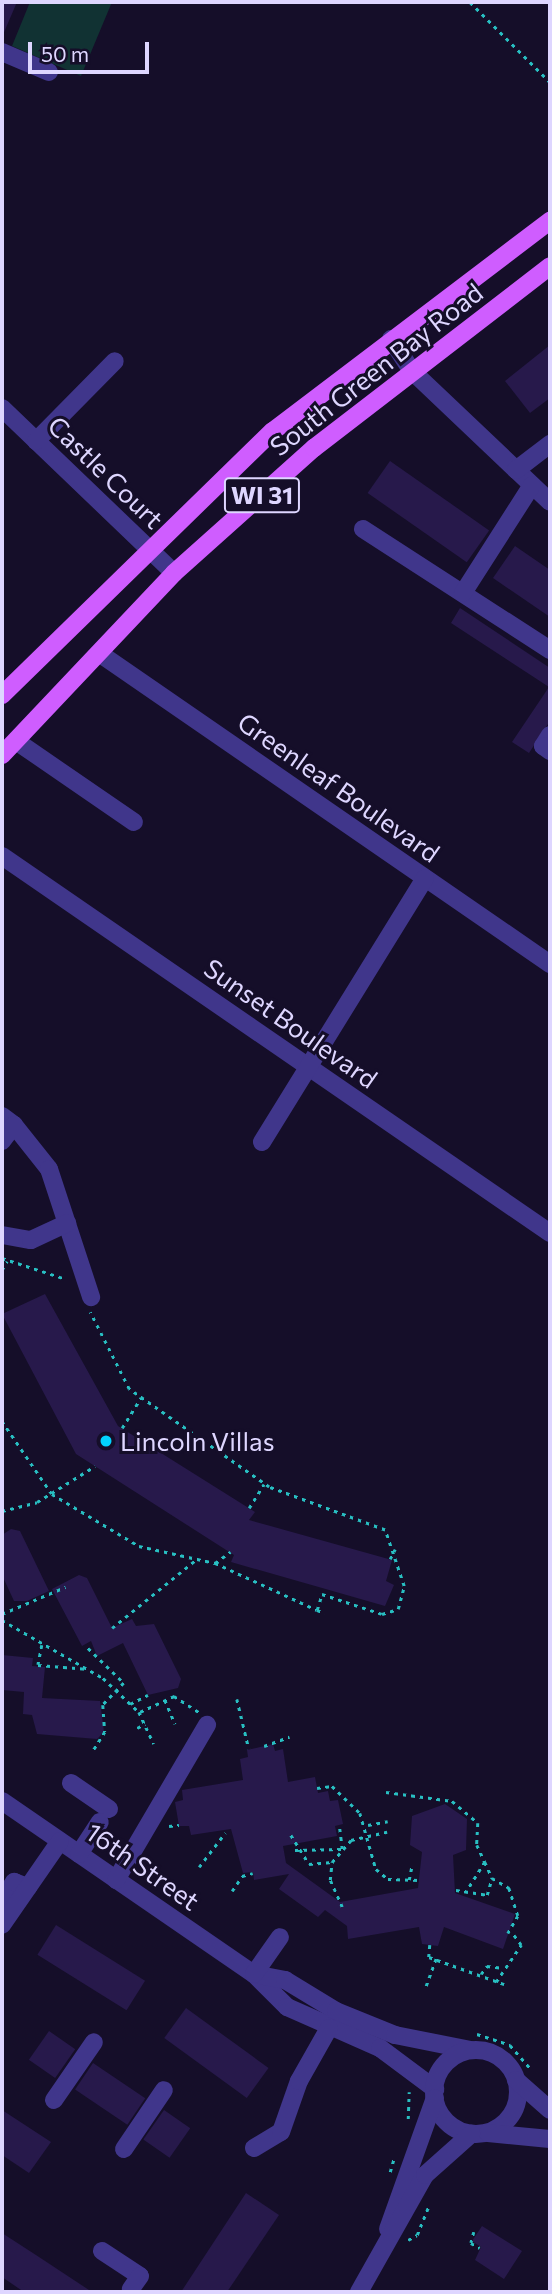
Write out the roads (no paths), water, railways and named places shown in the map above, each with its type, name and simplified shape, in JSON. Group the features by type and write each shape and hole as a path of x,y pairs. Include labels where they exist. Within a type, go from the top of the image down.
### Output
{"main road":[{"name":"South Green Bay Road","path":"2,695 148,548 316,394 550,221"},
{"name":"South Green Bay Road","path":"2,755 174,573 314,448 550,266"}],"street":[{"path":"2,52 50,72"},
{"path":"391,339 412,371 550,502"},
{"path":"36,440 115,361"},
{"name":"Castle Court","path":"2,408 174,573"},
{"path":"516,470 550,444"},
{"path":"463,593 532,485"},
{"path":"363,529 550,650"},
{"name":"Greenleaf Boulevard","path":"99,653 550,964"},
{"path":"550,735 543,746 550,751"},
{"path":"16,741 134,822"},
{"name":"Sunset Boulevard","path":"2,856 550,1233"},
{"path":"262,1142 425,878"},
{"path":"2,1141 8,1121 38,1149 67,1223 88,1300"},
{"path":"2,1235 31,1240 67,1223"},
{"path":"116,1880 209,1723"},
{"path":"71,1783 104,1815 79,1853"},
{"name":"16th Street","path":"2,1801 254,1974 287,2007 329,2028 380,2048 435,2094 447,2122 478,2133 550,2139"},
{"path":"2,1925 61,1841"},
{"path":"2,1900 14,1882 28,1887"},
{"path":"254,1974 280,1937"},
{"name":"16th Street","path":"254,1974 285,1980 336,2011 395,2035 500,2058 516,2080 550,2110"},
{"path":"254,2148 281,2132 299,2081 329,2028"},
{"path":"54,2100 94,2042"},
{"path":"380,2256 448,2060 470,2050"},
{"path":"359,2292 425,2175 515,2108 516,2080"},
{"path":"124,2149 164,2090"},
{"path":"102,2251 140,2276 132,2291"}],"place":[{"name":"Lincoln Villas","path":"106,1441"}]}
